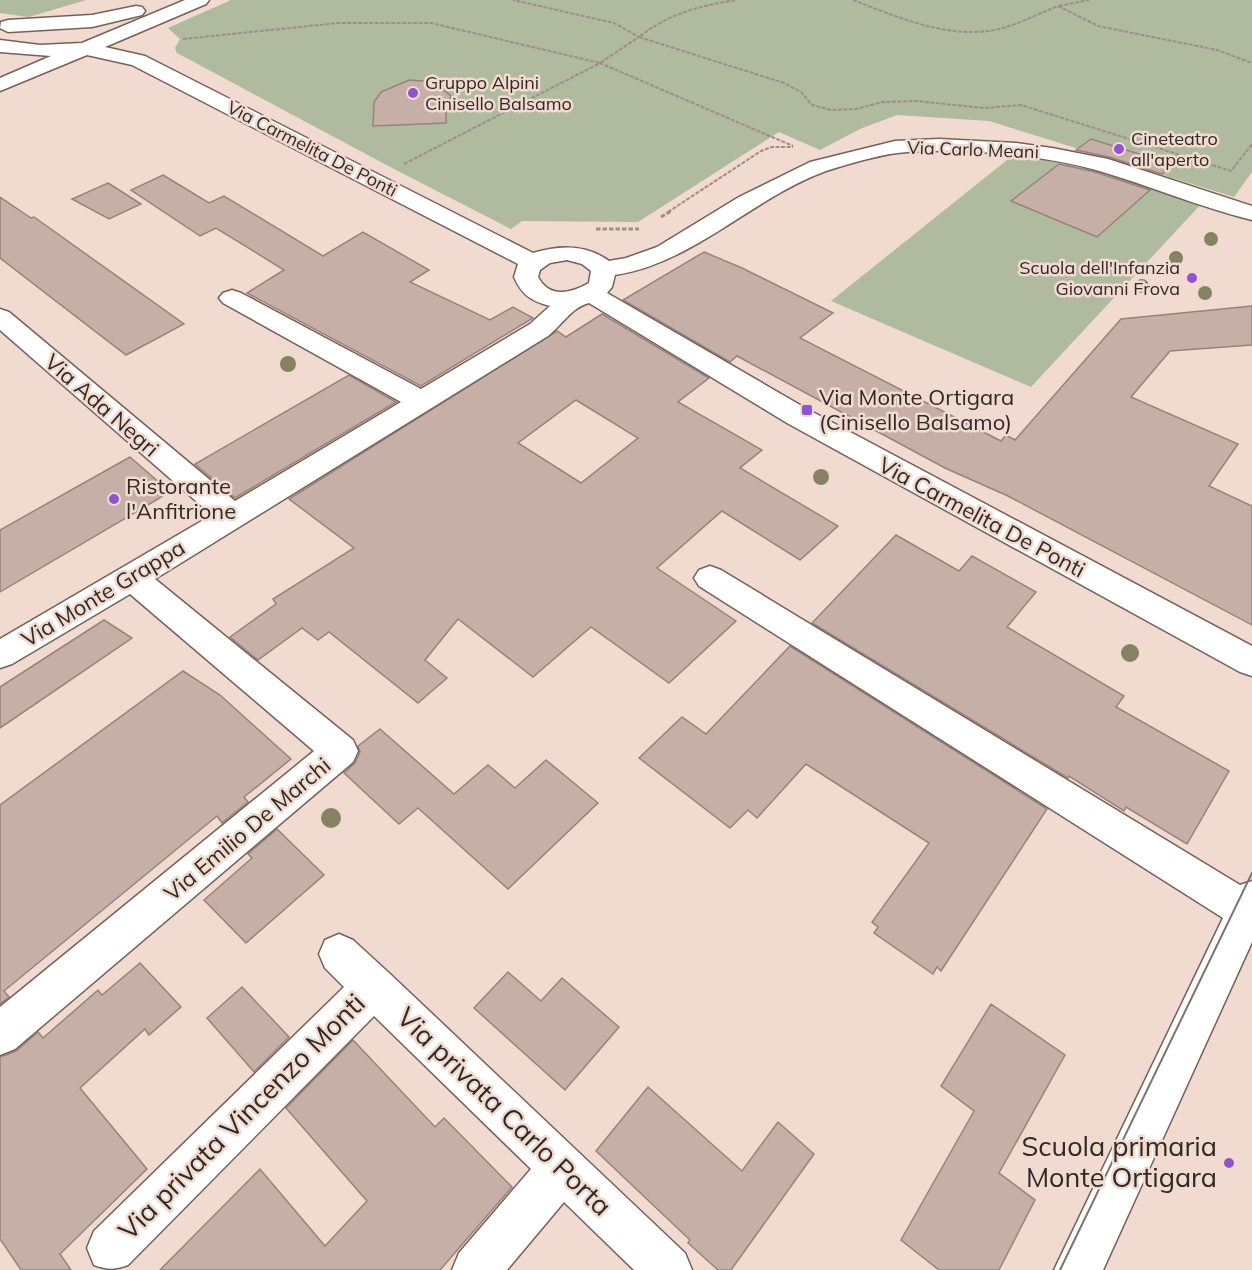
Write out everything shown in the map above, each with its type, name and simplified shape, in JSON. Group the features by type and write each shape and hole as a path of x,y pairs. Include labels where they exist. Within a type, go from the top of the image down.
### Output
{"street":[{"path":"4,25 92,21 122,16 170,1 198,1"},
{"path":"0,85 198,1"},
{"path":"4,25 76,36 85,49"},
{"path":"0,46 40,51 85,49"},
{"name":"Via Carmelita De Ponti","path":"85,49 138,60 534,263"},
{"name":"Via Carlo Meani","path":"588,288 631,265 665,252 747,202 818,168 895,147 939,146 1052,153 1100,165 1252,213"},
{"path":"567,253 591,259 588,288 552,299 538,295 528,287 525,278 528,268 534,263 541,257 567,253"},
{"name":"Via Carmelita De Ponti","path":"588,288 612,308 797,416 1252,662"},
{"name":"Via Monte Grappa","path":"0,655 132,578 539,330 588,288"},
{"path":"232,298 423,402"},
{"name":"Via Ada Negri","path":"0,317 232,515"},
{"name":"Via Emilio De Marchi","path":"0,1034 340,751 132,578"},
{"path":"710,578 1249,905 1078,1270"},
{"name":"Via privata Carlo Porta","path":"339,954 668,1270"},
{"name":"Via privata Vincenzo Monti","path":"111,1248 374,987"},
{"path":"476,1270 561,1169"}],"path":[{"path":"513,0 614,23 639,37 784,83 801,92 812,105 831,110 856,109 883,102 916,101 984,108 1022,105 1231,171 1252,144"},
{"path":"404,164 600,63 639,37 656,22 685,10 735,0"},
{"path":"853,0 906,20 951,30 987,31 1012,26 1058,6 1089,0"},
{"path":"1058,6 1098,26 1216,50 1252,63"},
{"path":"180,39 357,24 431,23 600,63 799,148"}],"green space":[{"path":"0,0 86,0 29,17 0,13"},
{"path":"231,0 1252,0 1252,172 1234,197 989,121 897,115 860,129 820,150 779,132 638,222 522,221 511,229 177,53 175,48 180,39 168,28"},
{"path":"1012,156 1085,168 1203,202 1031,387 831,301"}],"building":[{"path":"409,80 424,81 438,86 451,96 446,106 446,123 373,126 374,102 381,92"},
{"path":"1091,139 1171,164 1162,174 1109,157 1076,150"},
{"path":"1059,164 1095,172 1150,190 1097,237 1011,201"},
{"path":"163,175 209,203 224,196 323,256 363,232 429,270 410,282 490,320 513,307 533,318 421,386 247,293 284,270 216,228 200,236 131,190"},
{"path":"108,183 141,204 109,219 72,199"},
{"path":"0,197 31,218 34,217 184,324 126,355 0,258"},
{"path":"704,252 833,313 800,338 1001,441 1006,435 1015,440 1121,319 1252,306 1252,345 1170,351 1131,397 1238,444 1209,486 1252,506 1252,625 1008,496 945,468 737,356 730,362 623,300"},
{"path":"602,314 709,378 678,402 762,450 740,468 838,526 800,560 722,511 657,568 736,621 669,683 591,627 533,677 458,619 425,660 447,678 418,703 329,632 318,640 302,628 258,660 230,637 276,604 273,599 354,548 289,499 557,331 566,337","holes":["576,400 638,438 581,483 518,443"]},
{"path":"349,375 396,402 235,498 195,464"},
{"path":"130,457 170,492 0,592 0,530"},
{"path":"896,535 959,571 972,556 1036,592 1007,627 1124,696 1116,707 1229,771 1187,844 1126,807 1124,811 1069,776 1068,778 812,623"},
{"path":"104,620 132,638 0,728 0,687"},
{"path":"790,646 1047,809 941,971 937,967 933,974 874,933 878,927 872,922 929,843 806,764 757,818 748,810 730,828 639,758 682,717 706,734"},
{"path":"183,671 220,695 291,759 244,797 248,802 222,823 217,816 4,991 9,997 0,1004 0,805"},
{"path":"380,729 454,794 488,765 515,788 546,760 598,803 508,889 418,808 399,824 344,773 355,763 360,752 358,746"},
{"path":"277,829 324,875 246,943 204,900 252,858 248,854"},
{"path":"140,963 181,1007 149,1035 145,1029 80,1088 147,1169 60,1254 71,1270 21,1270 0,1239 0,1057 16,1051 38,1032 43,1038 98,990 102,995"},
{"path":"508,972 541,1001 562,978 619,1027 565,1090 474,1008"},
{"path":"242,987 289,1037 254,1072 207,1018"},
{"path":"991,1004 1065,1055 999,1173 1035,1200 999,1270 939,1270 901,1240 974,1111 941,1086"},
{"path":"353,1040 435,1127 444,1118 512,1187 440,1270 160,1270 260,1169 325,1246 367,1201 286,1108"},
{"path":"648,1087 742,1171 778,1122 814,1154 731,1270 718,1270 688,1243 690,1240 596,1151"}],"tram line":[{"path":"1060,1270 1252,873"}],"place":[{"name":"Gruppo Alpini Cinisello Balsamo","path":"413,93"},
{"name":"Cineteatro all'aperto","path":"1119,149"},
{"name":"Scuola dell'Infanzia Giovanni Frova","path":"1192,278"},
{"name":"Via Monte Ortigara (Cinisello Balsamo)","path":"807,410"},
{"name":"Ristorante l'Anfitrione","path":"114,499"},
{"name":"Scuola primaria Monte Ortigara","path":"1229,1163"}]}
